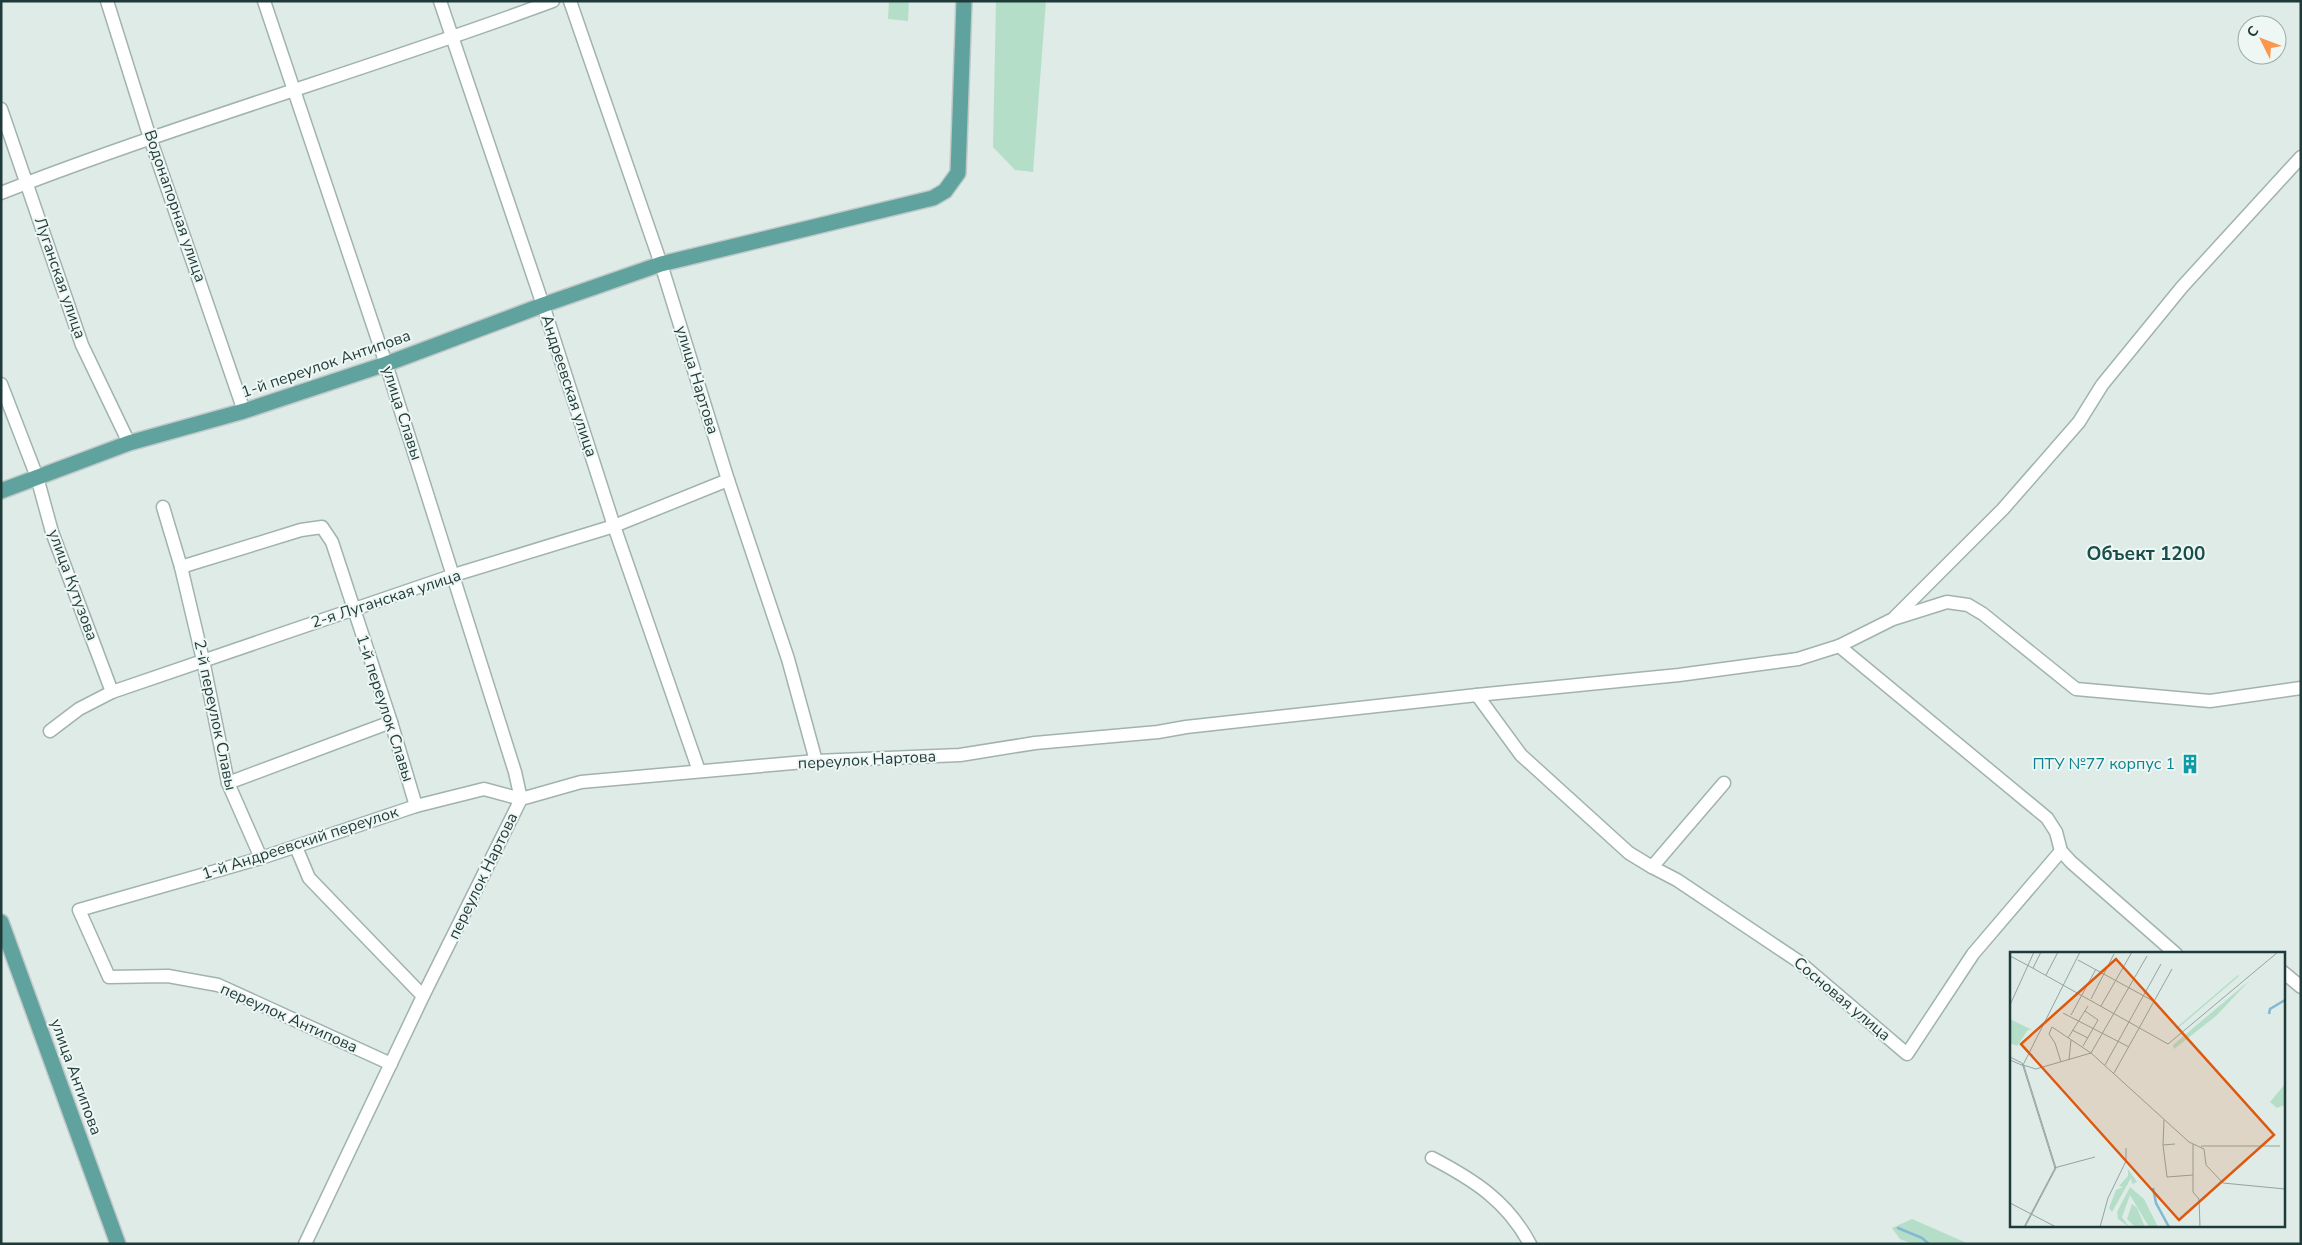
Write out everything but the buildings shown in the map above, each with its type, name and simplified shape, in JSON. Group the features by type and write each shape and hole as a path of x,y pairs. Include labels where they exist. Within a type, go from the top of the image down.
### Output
{"main road":[{"name":"1-й переулок Антипова","path":"1,491 129,443 244,411 386,364 543,305 661,264 933,198 945,191 958,173 964,1"},
{"name":"улица Антипова","path":"1,922 118,1244"}],"street":[{"name":"Водонапорная улица","path":"107,1 150,138 244,411"},
{"name":"улица Славы","path":"264,1 386,364 454,575 515,772 521,800"},
{"name":"Андреевская улица","path":"440,1 543,305 614,526 699,771"},
{"path":"1,193 150,138 453,38 553,1"},
{"name":"улица Нартова","path":"570,1 661,264 728,480 788,659 816,761"},
{"name":"Луганская улица","path":"1,109 28,182 82,344 129,443"},
{"path":"1893,619 2003,509 2080,422 2102,385 2182,287 2301,157"},
{"name":"улица Кутузова","path":"1,384 37,477 52,532 112,692"},
{"name":"2-я Луганская улица","path":"50,731 79,709 112,692 454,575 614,526 728,480"},
{"name":"2-й переулок Славы","path":"163,507 181,567 203,660 228,783 261,858"},
{"name":"1-й переулок Славы","path":"181,567 302,530 322,527 332,542 391,722 416,806"},
{"path":"1893,619 1947,602 1968,605 1983,614 2076,688 2210,701 2301,688"},
{"name":"переулок Нартова","path":"305,1244 423,996 521,800 581,782 816,761 960,755 1035,743 1158,732 1186,727 1477,695 1679,675 1788,660 1839,646 1893,619"},
{"path":"1839,646 2047,818 2056,832 2062,851 2174,952"},
{"path":"1477,695 1521,755 1628,853 1652,867 1724,783"},
{"path":"228,783 391,722"},
{"name":"1-й Андреевский переулок","path":"80,910 261,858 416,806 484,789 521,800"},
{"path":"296,846 309,878 423,996"},
{"name":"Сосновая улица","path":"1652,867 1685,885 1798,961 1907,1054 1973,954 2062,851"},
{"name":"переулок Антипова","path":"80,910 109,977 168,976 218,985 391,1064"},
{"path":"2284,973 2301,987"},
{"path":"1432,1158 1459,1172 1486,1190 1509,1211 1530,1244"}],"green space":[{"path":"889,1 909,1 908,21 888,19"},
{"path":"996,1 1046,1 1033,172 1015,170 993,147"},
{"path":"1912,1219 1969,1244 1912,1244 1900,1239 1892,1228"}],"waterway":[{"path":"1898,1228 1922,1238 1929,1244"}],"place":[{"name":"ПТУ №77 корпус 1","path":"2190,764"}],"district":[{"name":"Объект 1200","path":"2146,554"}]}
